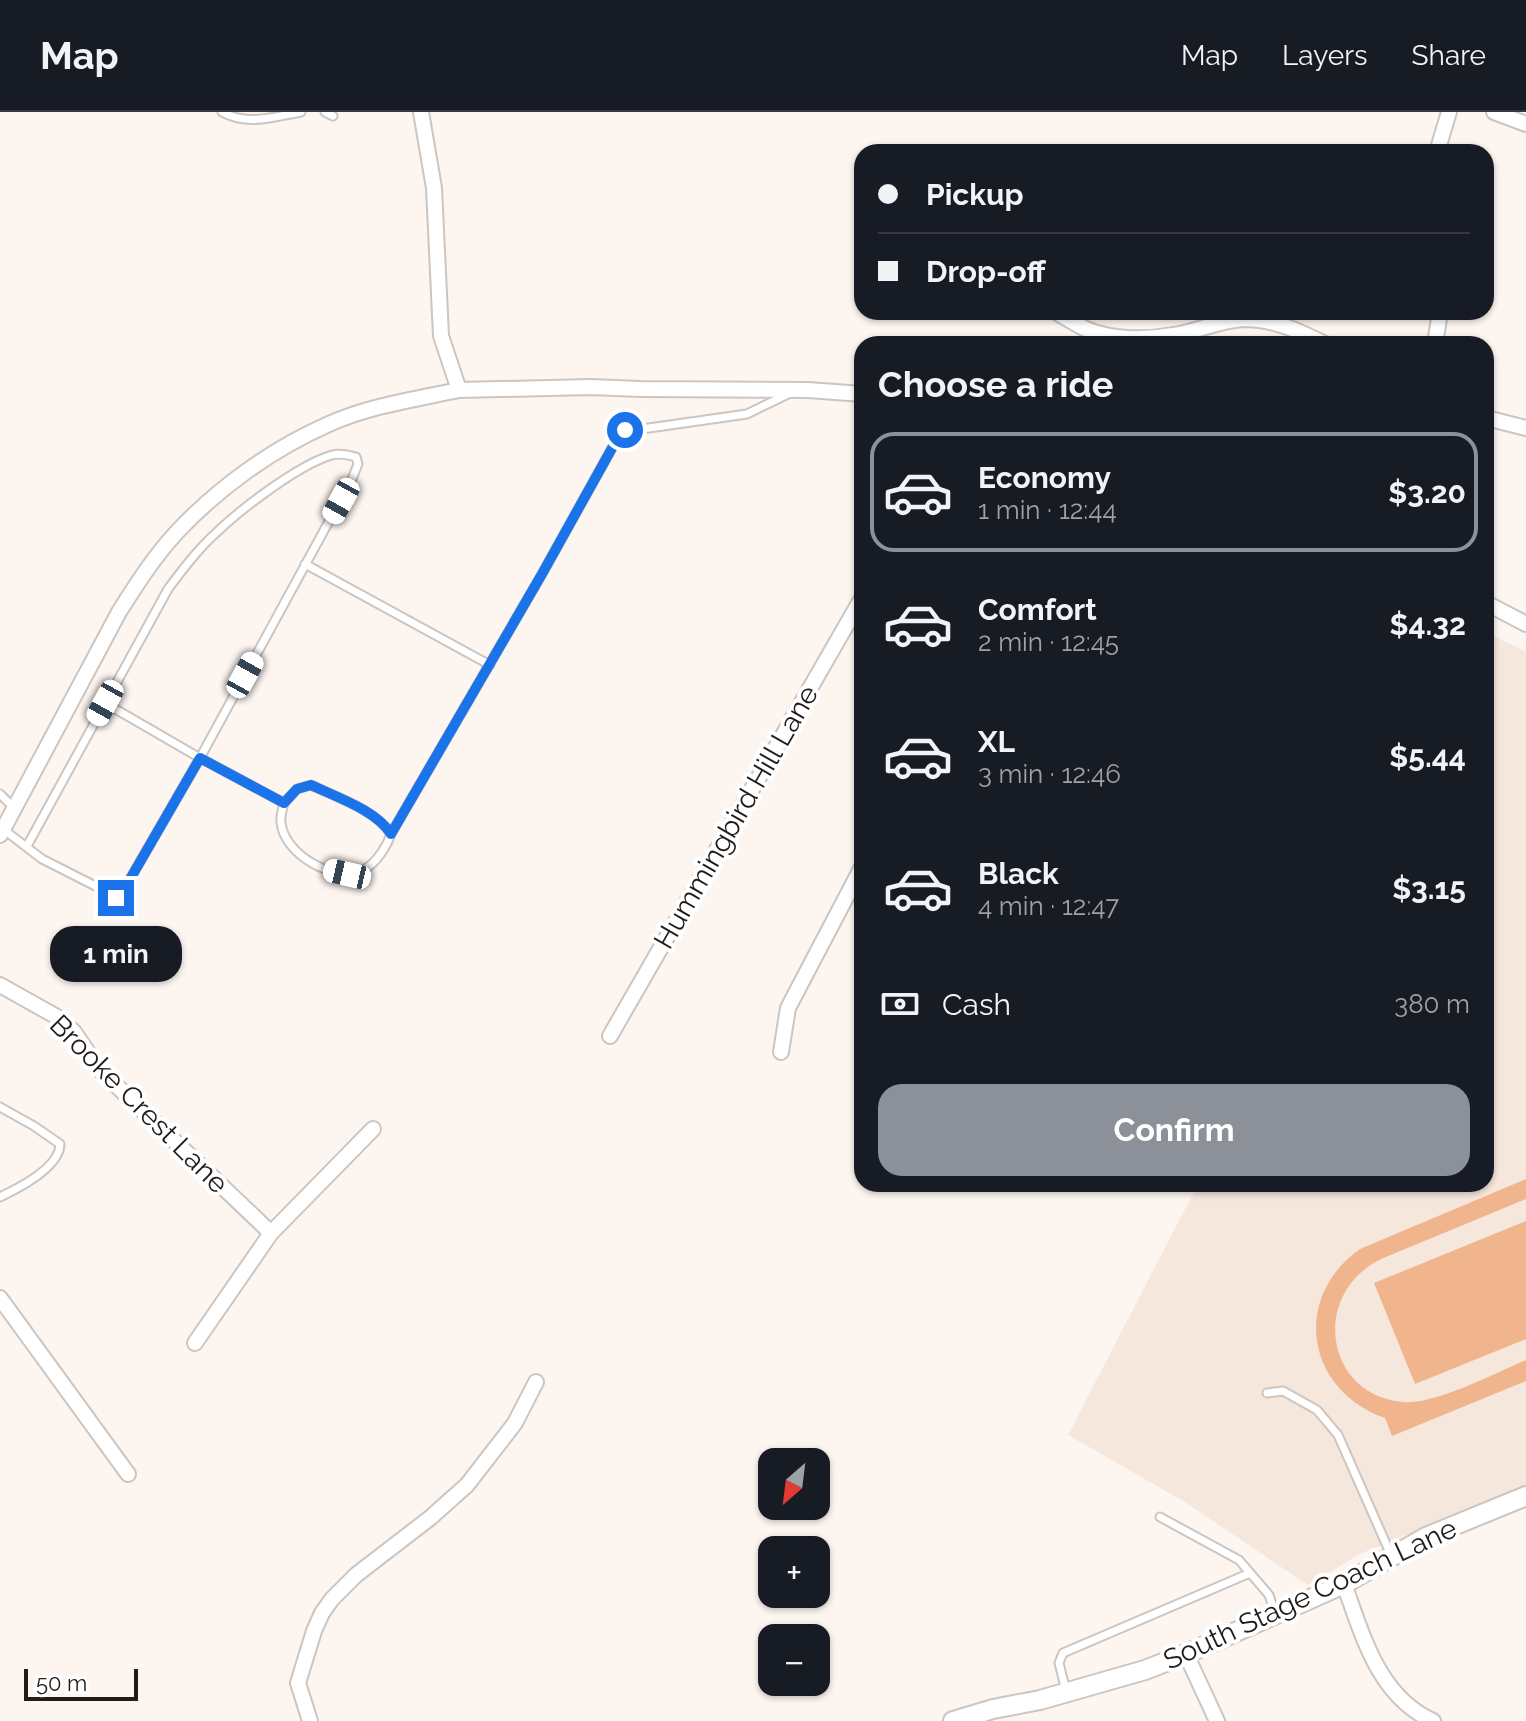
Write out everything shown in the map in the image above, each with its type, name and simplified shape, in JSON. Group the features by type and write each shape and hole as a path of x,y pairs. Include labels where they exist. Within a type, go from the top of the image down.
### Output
{"main road":[{"name":"South Stage Coach Lane","path":"953,1721 991,1715 1145,1670 1186,1654 1344,1584 1426,1537 1526,1496"}],"street":[{"path":"421,112 434,188 441,336 459,390"},
{"path":"1439,144 1449,112"},
{"path":"1494,112 1526,124"},
{"path":"1071,320 1089,330 1113,336"},
{"path":"1162,336 1238,320"},
{"path":"1254,320 1274,322 1307,336"},
{"path":"2,832 119,612 141,577 174,535 216,494 276,452 330,423 459,390 590,387 854,394"},
{"path":"1494,420 1526,428"},
{"path":"1494,607 1526,624"},
{"name":"Hummingbird Hill Lane","path":"610,1036 854,612"},
{"path":"781,1052 788,1008 854,882"},
{"name":"Brooke Crest Lane","path":"0,985 59,1018 74,1032 99,1069 271,1233"},
{"path":"195,1343 271,1233 373,1129"},
{"path":"0,1298 128,1474"},
{"path":"310,1721 298,1683 322,1613 356,1575 467,1485 515,1423 536,1382"},
{"path":"1344,1584 1368,1648 1385,1681 1420,1715 1433,1721"},
{"path":"1186,1654 1217,1721"}],"lane":[{"path":"222,112 231,117 255,121 301,112"},
{"path":"391,834 371,814 311,785 297,789 284,803 281,822 286,839 297,854 319,867 347,874 364,870 388,844 621,432 747,414 795,390"},
{"path":"2,832 42,859 119,898 200,758 352,479 358,464 356,457 333,455 304,467 216,532 184,567 168,589 27,846"},
{"path":"305,564 490,665"},
{"path":"105,703 284,803"},
{"path":"0,794 14,808"},
{"path":"0,1107 61,1146 47,1167 20,1188 0,1197"},
{"path":"1267,1393 1283,1391 1317,1410 1338,1435 1392,1557"},
{"path":"1160,1517 1239,1560 1269,1595 1275,1615"},
{"path":"1066,1693 1059,1663 1063,1653 1250,1573"}],"shaded area":[{"path":"1494,636 1526,652 1526,1486 1360,1554 1308,1585 1183,1501 1068,1435 1194,1192 1494,1192"},
{"path":"1526,1179 1526,1199 1381,1259 1358,1275 1343,1296 1336,1318 1336,1342 1343,1364 1357,1382 1377,1396 1403,1402 1431,1399 1526,1360 1526,1381 1392,1436 1385,1418 1358,1405 1338,1387 1324,1365 1317,1341 1317,1317 1324,1292 1338,1269 1360,1249"},
{"path":"1526,1221 1526,1339 1415,1384 1374,1283"}],"route":[{"path":"116,898 119,898 200,758 284,803 297,789 311,785 371,814 391,834 604,461 625,430"}]}
